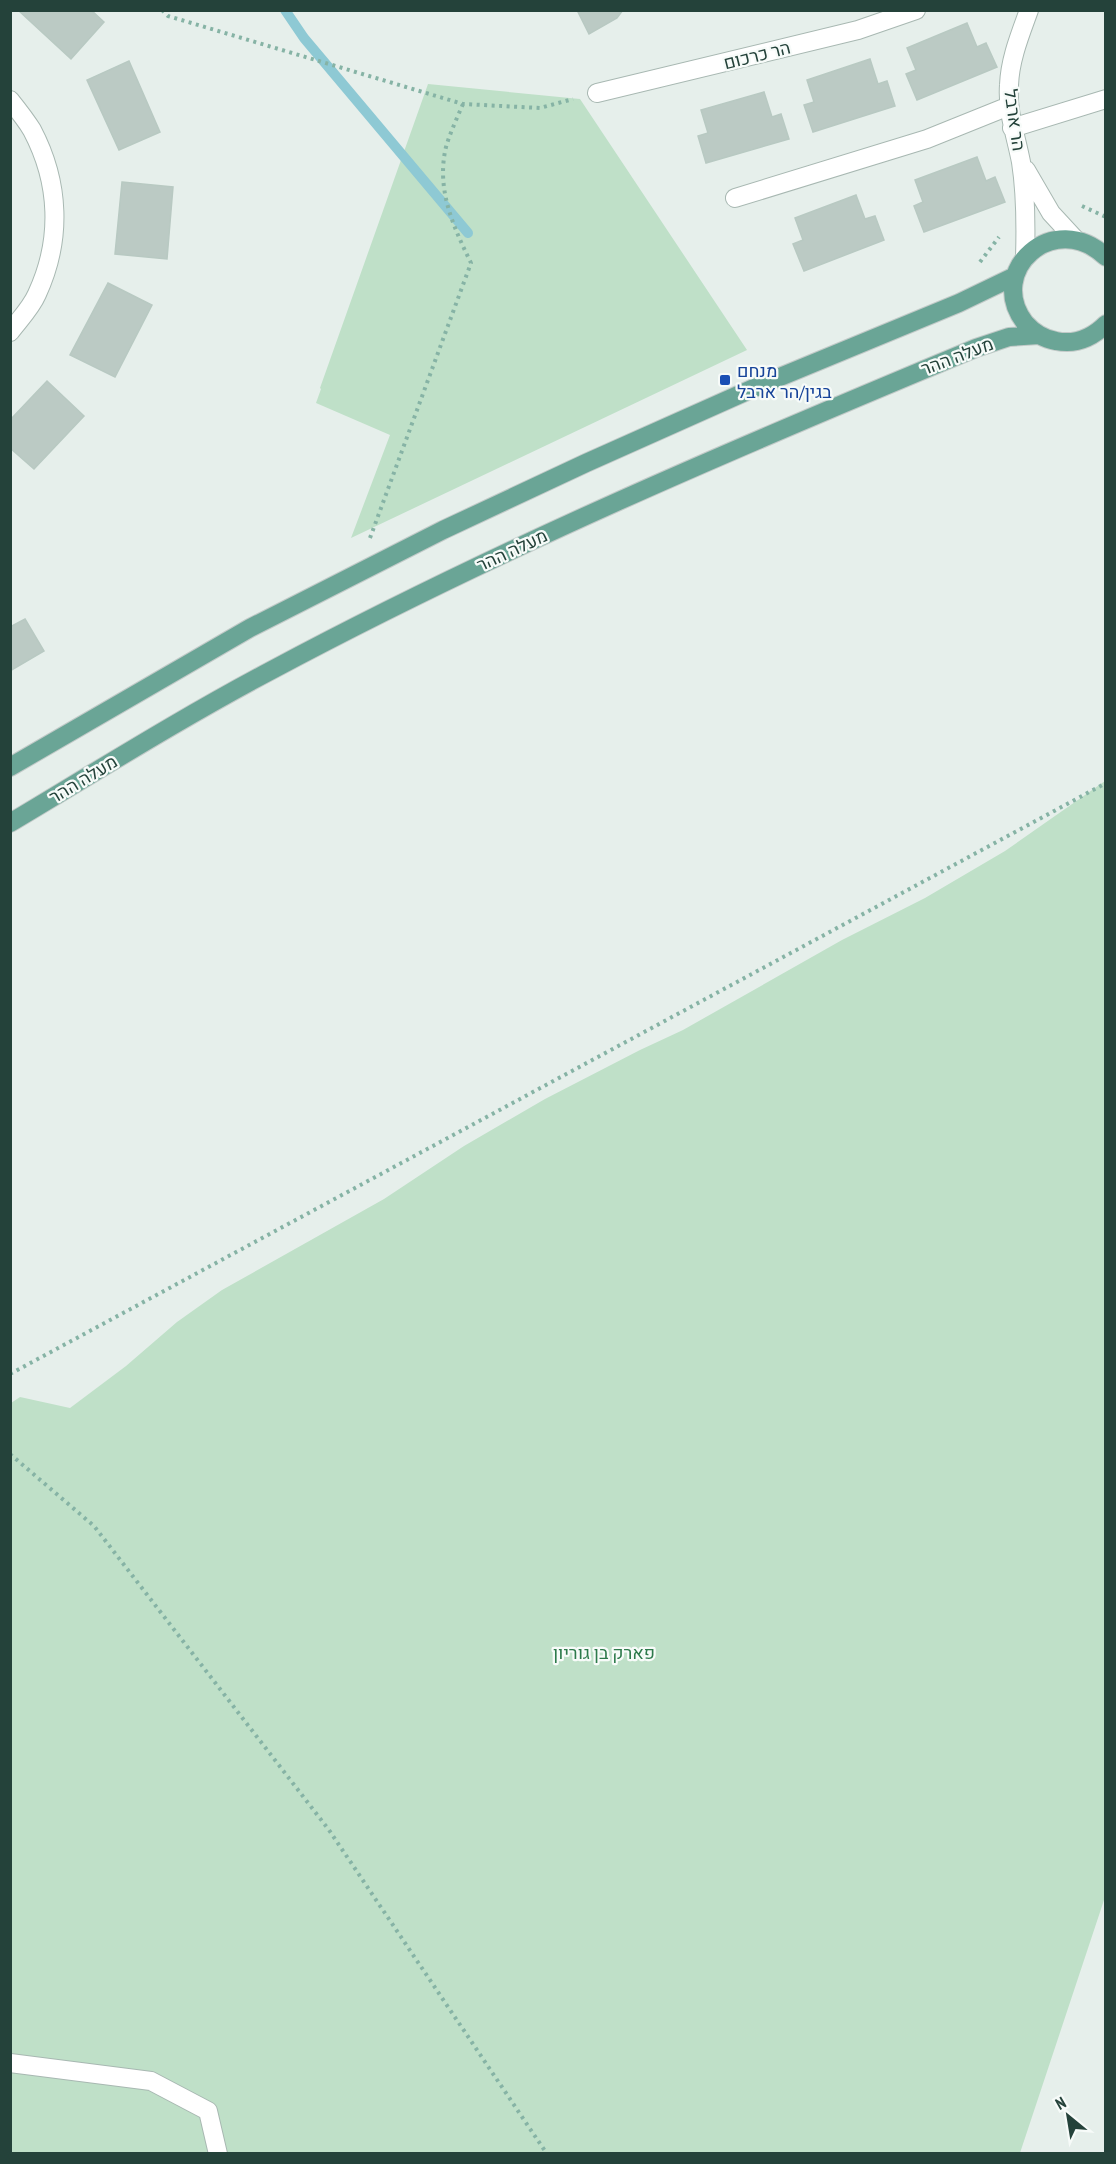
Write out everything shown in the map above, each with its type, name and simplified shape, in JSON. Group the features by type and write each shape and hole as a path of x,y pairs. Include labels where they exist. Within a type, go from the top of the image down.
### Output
{"main road":[{"path":"1102,250 1075,239 1047,242 1035,248 1025,258 1016,276 1013,290 1020,316 1039,335 1053,341 1069,343 1084,339 1098,332 1106,324"},
{"path":"10,767 250,628 443,530 763,384 959,303 1016,276"},
{"name":"מעלה ההר","path":"10,823 155,736 272,670 464,573 782,428 954,356 1009,337 1039,335"}],"street":[{"name":"הר כרכום","path":"597,93 858,30 916,10"},
{"name":"הר ארבל","path":"1025,258 1026,222 1020,161 1009,106 1008,83 1014,50 1029,10"},
{"path":"1012,128 1106,99"},
{"path":"10,100 32,129 49,169 56,211 52,254 36,296 10,332"},
{"path":"735,198 927,139 1009,106"},
{"name":"הר ארבל","path":"1020,161 1050,213 1075,239"},
{"path":"10,2063 151,2081 208,2111 218,2154"}],"path":[{"path":"162,10 168,16 463,104 540,108 597,93"},
{"path":"367,548 471,263 447,210 442,178 446,147 463,104"},
{"path":"10,1374 1106,783"},
{"path":"10,1454 94,1526 322,1820 547,2154"}],"green space":[{"path":"428,84 580,99 747,350 351,538 390,435 316,403"},
{"name":"פארק בן גוריון","path":"1105,781 1105,1897 1020,2153 11,2154 11,1403 20,1397 70,1408 126,1366 177,1322 222,1290 384,1199 464,1146 545,1099 683,1030 842,940 925,898 1005,851"}],"building":[{"path":"18,10 91,10 104,22 71,59"},
{"path":"577,10 623,10 617,18 589,34"},
{"path":"967,23 977,47 986,43 997,67 917,100 906,74 916,70 907,48"},
{"path":"870,59 878,84 887,81 895,106 813,132 804,105 814,102 807,80"},
{"path":"129,61 160,132 119,150 87,80"},
{"path":"764,92 772,117 781,114 789,139 706,163 698,136 708,133 701,110"},
{"path":"977,157 986,181 995,177 1005,202 924,232 914,206 923,202 915,180"},
{"path":"122,182 173,187 167,259 115,254"},
{"path":"856,195 865,219 875,216 884,240 804,271 793,244 803,240 795,218"},
{"path":"108,283 152,305 115,377 70,355"},
{"path":"47,381 84,416 34,469 10,448 10,420"},
{"path":"25,619 44,651 10,671 10,627"}],"waterway":[{"path":"285,10 304,38 468,233"}],"place":[{"name":"מנחם בגין/הר ארבל","path":"725,380"}]}
